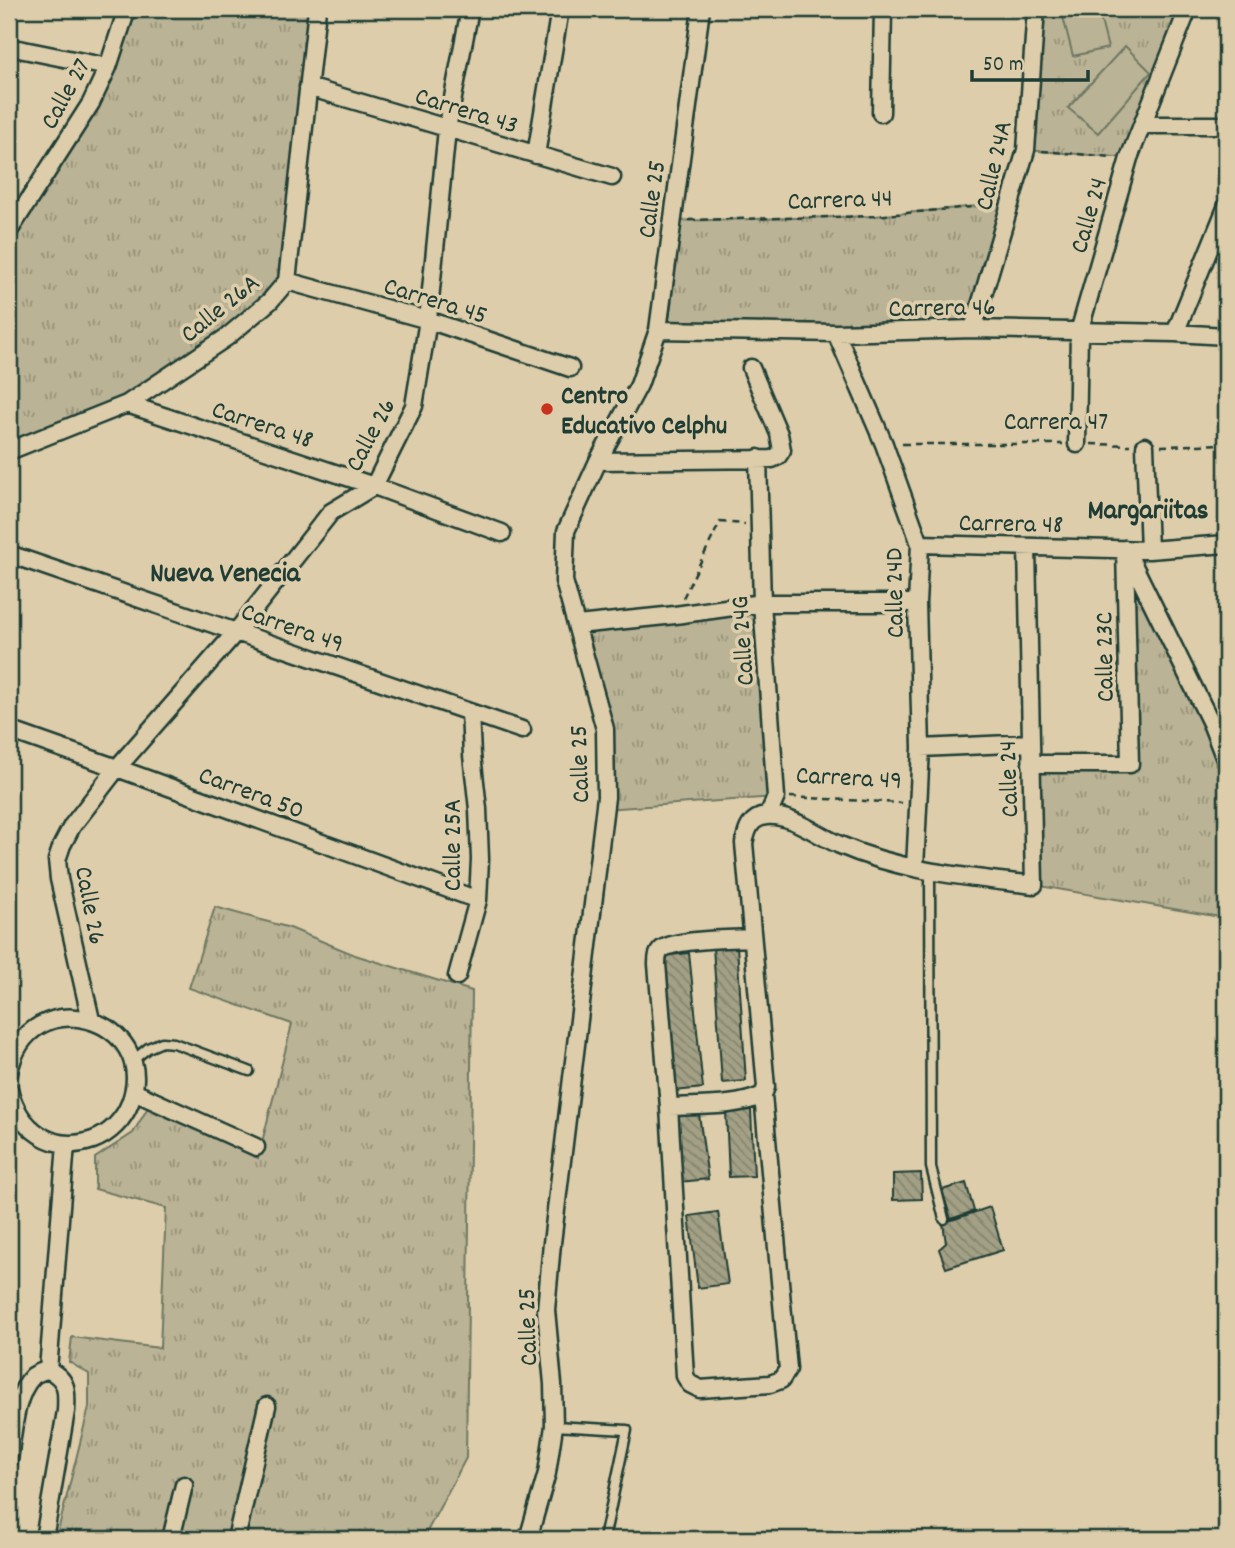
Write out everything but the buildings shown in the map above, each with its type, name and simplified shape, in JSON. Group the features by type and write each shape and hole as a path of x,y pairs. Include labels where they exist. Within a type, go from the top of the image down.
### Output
{"street":[{"name":"Calle 27","path":"9,231 92,103 108,67 127,9"},
{"name":"Calle 26A","path":"9,451 127,404 227,337 270,301 287,281 317,9"},
{"name":"Calle 26","path":"91,1020 59,879 57,860 62,845 72,826 117,768 236,632 331,512 374,486 414,406 428,320 447,129 470,9"},
{"path":"536,155 560,9"},
{"name":"Calle 25","path":"528,1539 547,1473 554,1426 546,1310 606,797 605,729 564,581 566,531 598,461 639,384 658,330 701,9"},
{"path":"881,113 883,9"},
{"name":"Calle 24A","path":"972,329 1026,150 1036,9"},
{"name":"Calle 24","path":"1077,444 1079,332 1129,158 1188,9"},
{"path":"9,47 108,67"},
{"name":"Carrera 43","path":"308,87 612,177"},
{"path":"1142,125 1226,125"},
{"path":"1175,333 1226,208"},
{"name":"Carrera 45","path":"287,281 428,320 570,368"},
{"name":"Carrera 46","path":"658,330 836,333 972,329 1226,336"},
{"name":"Calle 24D","path":"836,333 884,444 920,544 917,603 922,870"},
{"path":"598,461 772,459 778,456 782,450 779,434 751,368"},
{"name":"Carrera 48","path":"127,404 374,486 502,533"},
{"path":"1144,446 1149,550"},
{"name":"Calle 24G","path":"758,458 762,603 776,797"},
{"name":"Carrera 48","path":"920,544 1149,550 1226,544"},
{"name":"Calle 24","path":"922,870 1034,885 1027,547"},
{"path":"1125,549 1219,723 1226,762"},
{"name":"Calle 23C","path":"1031,764 1130,764 1125,549"},
{"name":"Carrera 49","path":"9,554 522,730"},
{"path":"577,625 762,603 917,603"},
{"name":"Calle 25A","path":"457,976 478,900 478,809 470,712"},
{"name":"Carrera 50","path":"9,730 478,900"},
{"path":"921,748 1031,743"},
{"path":"752,938 679,943 663,948 658,954 685,1376 690,1384 700,1389 770,1384 781,1380 788,1369 763,1095 766,1087 744,843 748,826 765,816 776,797"},
{"path":"765,816 781,817 850,849 880,860 922,870"},
{"path":"9,1073 17,1048 37,1027 63,1017 78,1017 105,1026 117,1036 126,1047 135,1076 134,1092 121,1120 110,1131 82,1143 66,1144 45,1138 27,1126 12,1103 9,1089"},
{"path":"134,1092 256,1147"},
{"path":"669,1107 733,1103 763,1095"},
{"path":"48,1370 66,1144"},
{"path":"9,1460 19,1400 26,1385 35,1374 48,1370 57,1374 64,1382 67,1402 44,1539"},
{"path":"236,1539 267,1406"},
{"path":"171,1539 184,1485"}],"lane":[{"path":"922,870 931,1167 944,1219"},
{"path":"132,1061 148,1048 162,1042 174,1043 249,1071"},
{"path":"554,1426 627,1430 604,1539"}],"path":[{"path":"1026,150 1129,158"},
{"name":"Carrera 44","path":"671,221 875,216 1010,203"},
{"name":"Carrera 47","path":"884,444 1226,444"},
{"path":"675,615 720,522 759,524"},
{"name":"Carrera 49","path":"776,797 919,804"}],"green space":[{"path":"125,9 317,9 287,281 127,404 9,451 9,231 91,103"},
{"path":"1036,9 1183,9 1129,158 1026,150"},
{"path":"1061,9 1098,9 1108,48 1073,56"},
{"path":"1125,46 1151,72 1098,133 1068,108"},
{"path":"1010,203 973,329 658,330 671,221 875,216"},
{"path":"1125,549 1226,762 1226,918 1034,885 1031,764 1130,764"},
{"path":"762,603 776,797 605,809 605,729 577,625"},
{"path":"215,907 290,928 355,955 472,991 466,1458 423,1539 56,1539 89,1407 89,1374 69,1362 72,1337 160,1348 166,1208 95,1189 95,1158 133,1133 150,1104 258,1158 292,1024 189,988"}],"place":[{"name":"Centro Educativo Celphu","path":"547,409"}],"district":[{"name":"Margariitas","path":"1148,508"},
{"name":"Nueva Venecia","path":"225,571"}]}
